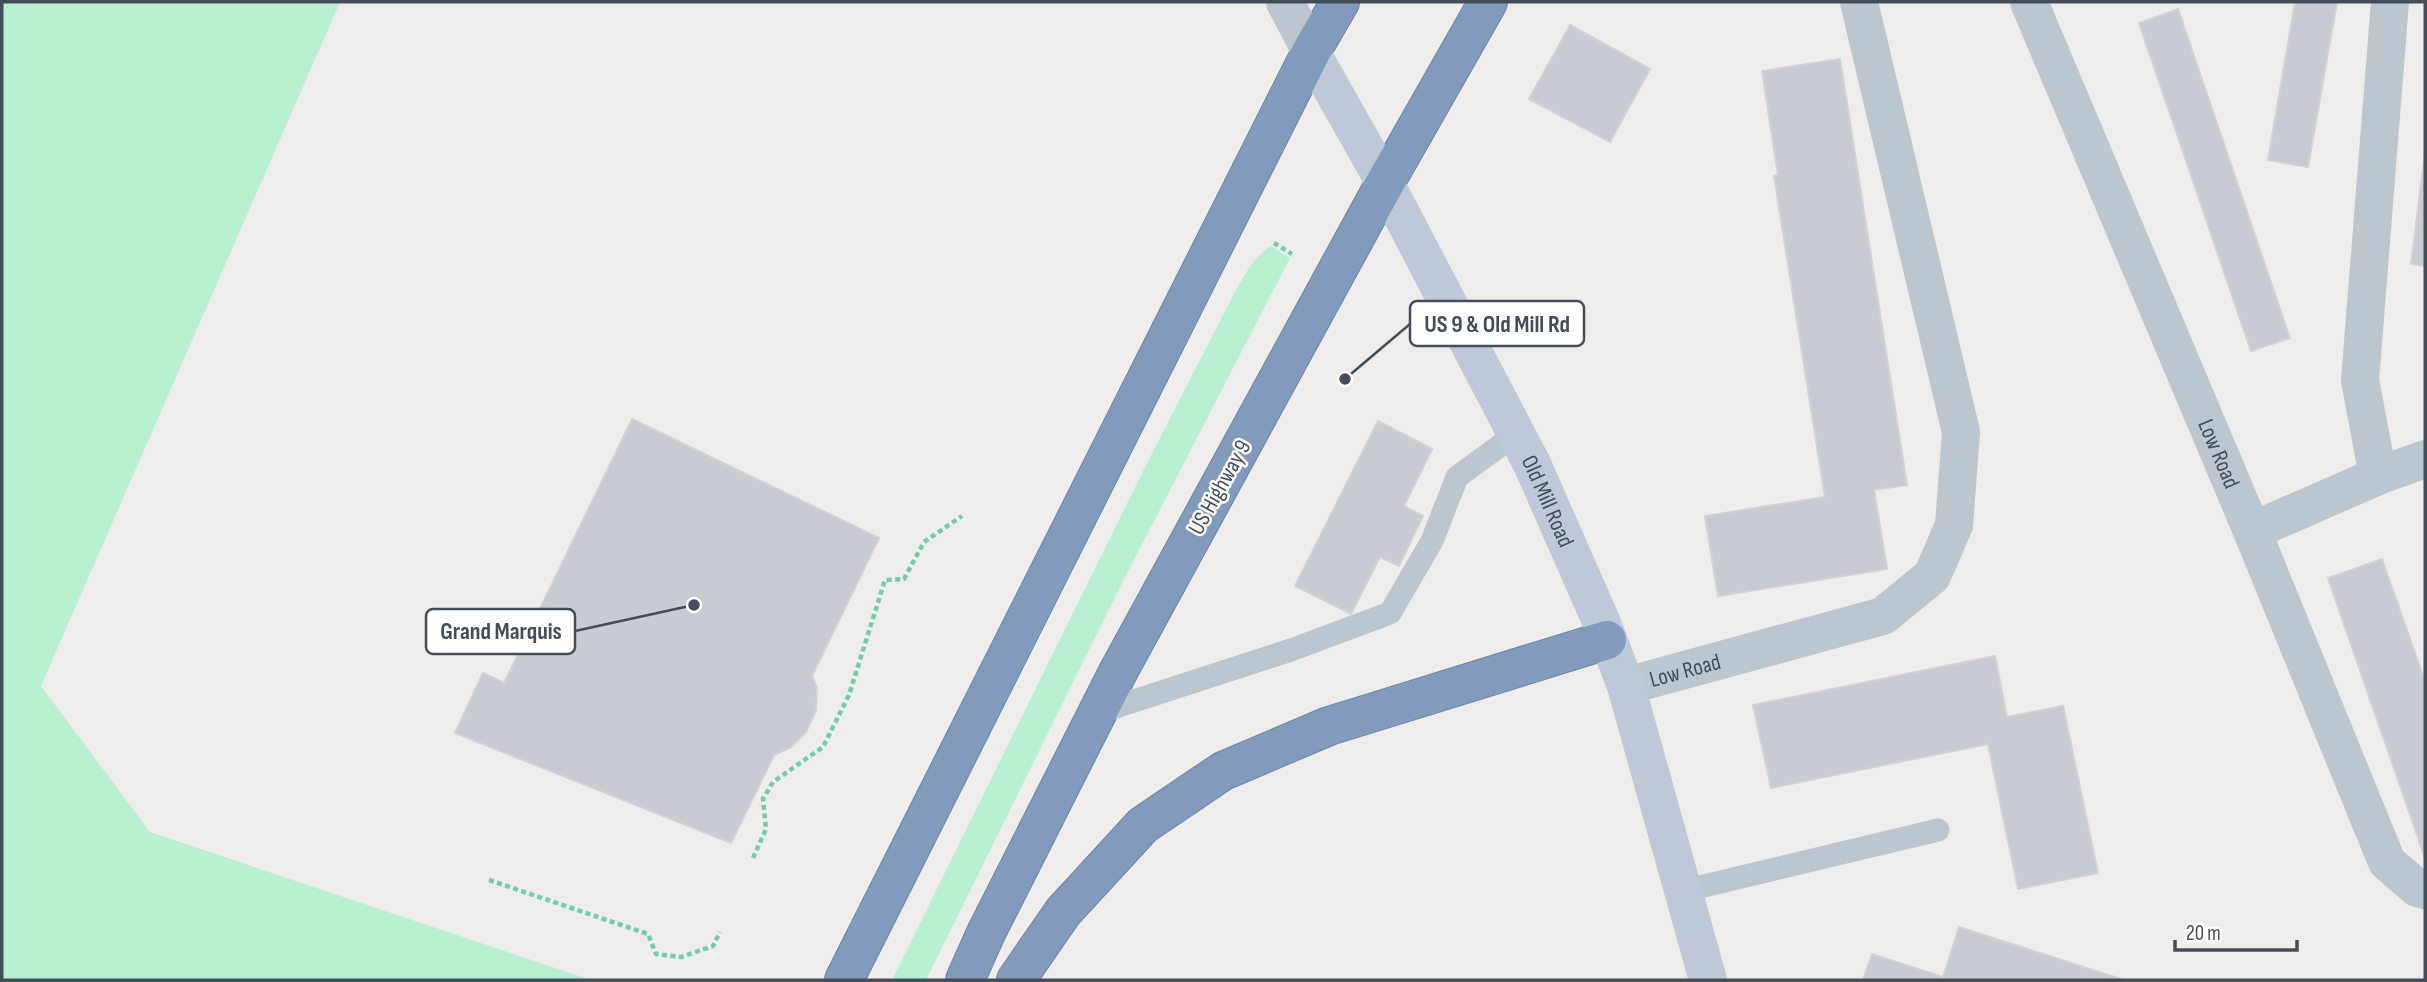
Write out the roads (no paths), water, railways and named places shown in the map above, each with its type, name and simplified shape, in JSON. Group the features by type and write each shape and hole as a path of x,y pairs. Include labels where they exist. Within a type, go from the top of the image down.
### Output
{"highway":[{"path":"844,980 1311,52 1340,2"},
{"name":"US Highway 9","path":"965,980 1097,713 1385,183 1488,2"},
{"path":"1016,980 1063,912 1143,825 1223,771 1329,726 1606,640"}],"street":[{"path":"1285,2 1311,52"},
{"name":"Low Road","path":"1626,686 1883,616 1932,576 1954,525 1961,432 1859,2"},
{"name":"Low Road","path":"2029,2 2252,531 2387,862 2417,888 2425,890"},
{"path":"2378,477 2360,380 2390,2"},
{"name":"Old Mill Road","path":"1311,52 1385,183 1516,434 1558,522 1626,686 1708,980"},
{"path":"2252,531 2425,458"}],"lane":[{"path":"1097,713 1291,650 1390,613 1432,541 1457,477 1516,434"},
{"path":"1683,891 1938,830"}],"place":[{"name":"US 9 & Old Mill Rd","path":"1345,379"},
{"name":"Grand Marquis","path":"694,605"}]}
